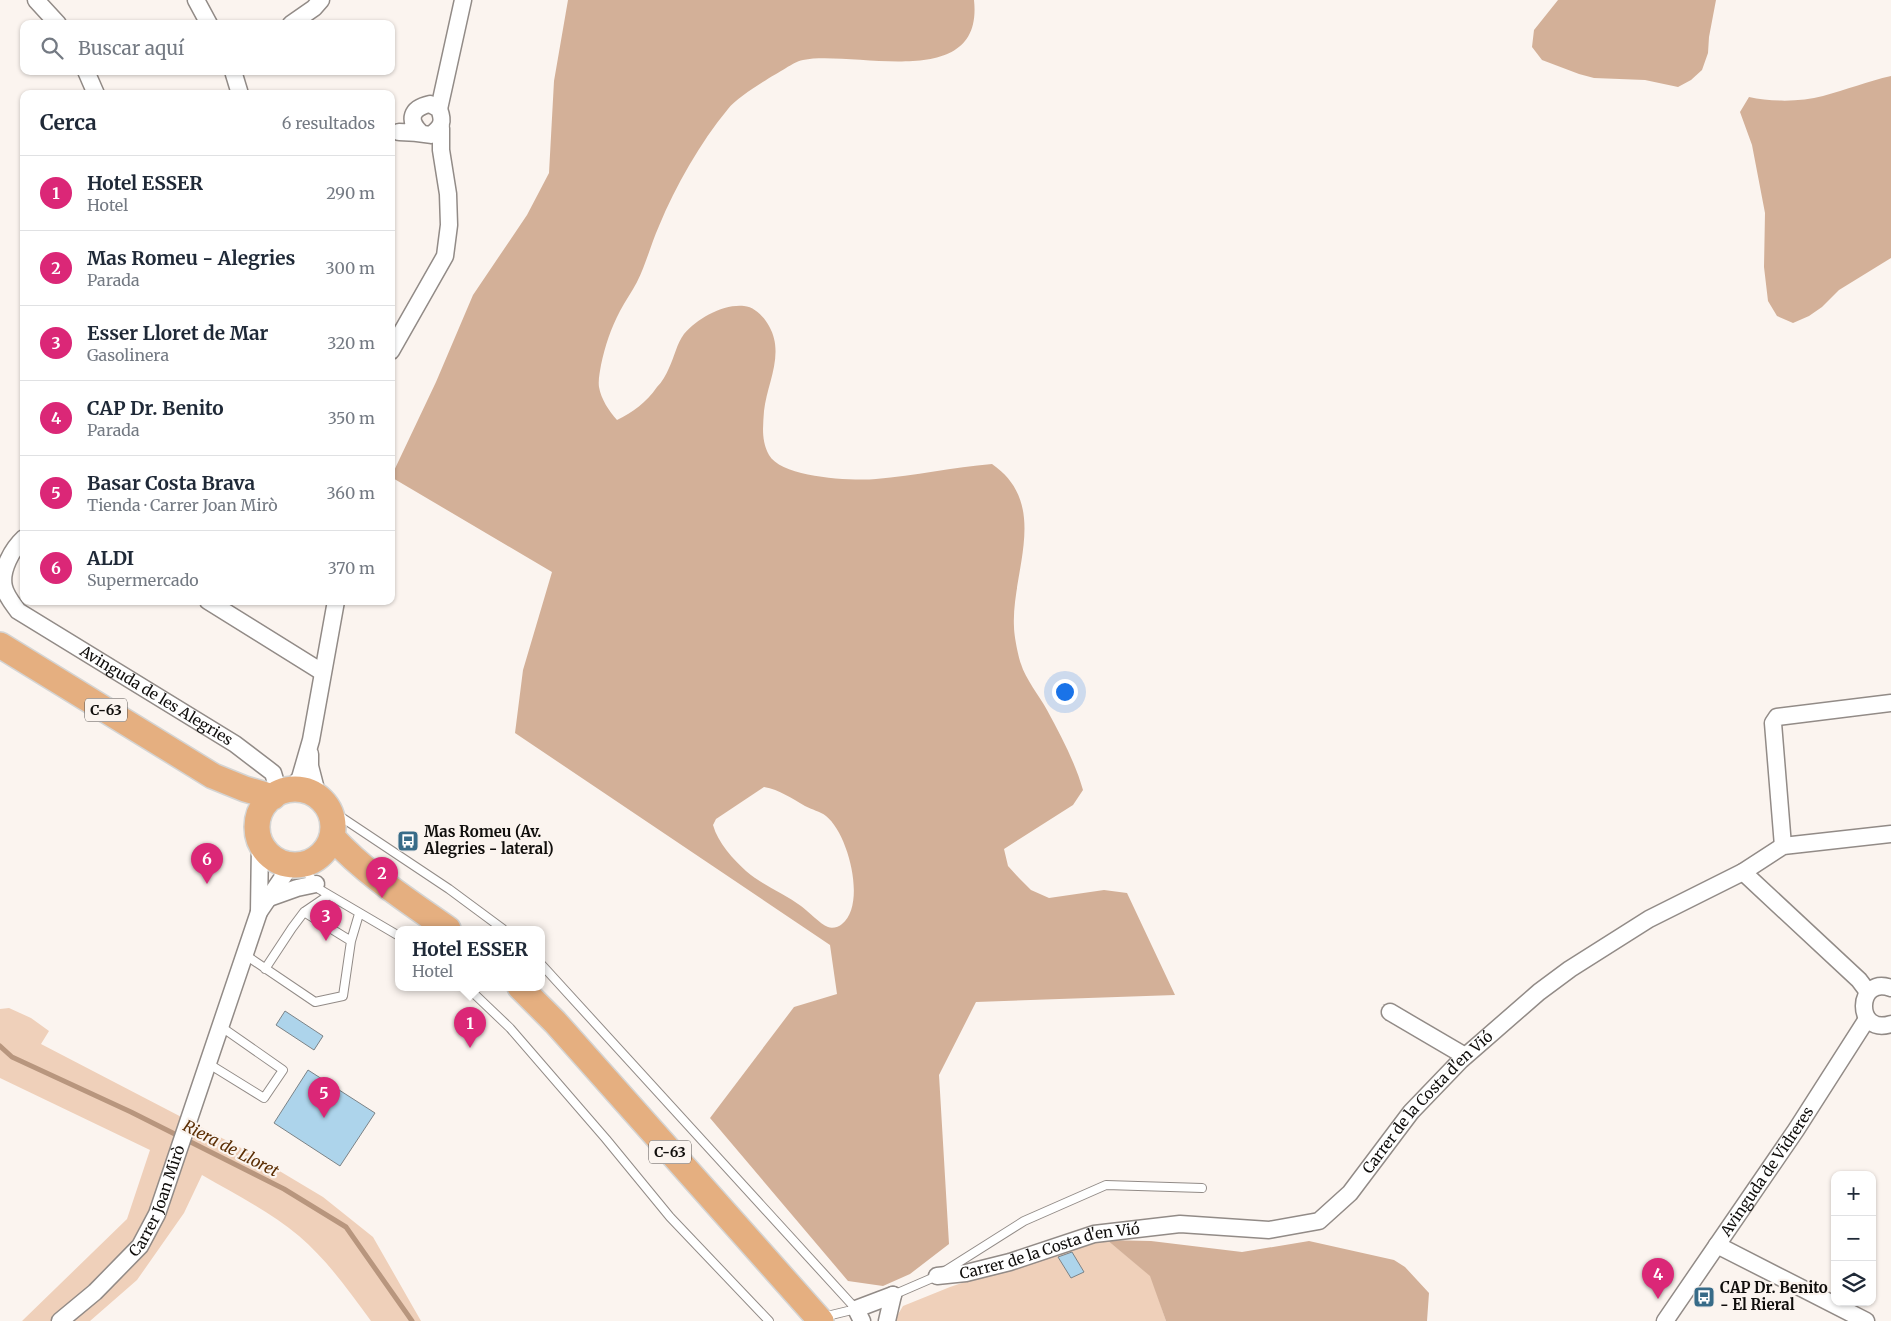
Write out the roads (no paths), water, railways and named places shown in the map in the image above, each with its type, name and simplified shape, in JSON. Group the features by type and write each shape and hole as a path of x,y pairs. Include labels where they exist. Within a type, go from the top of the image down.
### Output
{"main road":[{"name":"C-63","path":"0,645 213,776 242,801 274,860 305,869 378,879"},
{"name":"C-63","path":"213,776 246,789 281,793 302,790 324,803"},
{"path":"259,834 263,807 281,793"},
{"path":"305,869 327,848 332,837 334,826 324,803"},
{"name":"C-63","path":"332,837 350,856 378,879 444,926"},
{"name":"C-63","path":"524,991 555,1022 819,1320"}],"street":[{"path":"36,0 54,20"},
{"path":"196,0 207,20"},
{"path":"297,20 314,8 321,0"},
{"path":"434,107 447,82 463,0"},
{"path":"88,75 94,90"},
{"path":"234,75 239,90"},
{"path":"395,137 420,106 434,107"},
{"path":"395,137 431,132 443,120 434,107"},
{"path":"395,344 445,256 449,225 448,194 441,150 431,132 414,126 412,120 414,113"},
{"name":"Avinguda de les Alegries","path":"20,542 4,568 3,587 18,611 235,744 273,773 281,793"},
{"path":"214,605 322,672"},
{"path":"281,793 300,778 311,740 335,605"},
{"path":"1783,846 1774,723 1777,717 1891,703"},
{"path":"311,740 310,766 324,803"},
{"name":"Carrer Joan Mirò","path":"259,834 259,912"},
{"name":"Carrer de la Costa d'en Vió","path":"937,1276 966,1273 1010,1262 1094,1234 1180,1224 1268,1230 1319,1221 1350,1193 1411,1112 1465,1056 1539,992 1570,969 1649,920 1743,872 1783,846 1891,834"},
{"path":"269,898 297,888 305,869"},
{"name":"Carrer Joan Mirò","path":"60,1321 95,1292 140,1246 157,1214 176,1162 259,912 269,898 305,869"},
{"path":"1743,872 1859,980 1868,992"},
{"path":"1890,986 1878,986 1868,992 1863,1007 1868,1019 1878,1026 1891,1024"},
{"path":"1390,1012 1465,1056"},
{"name":"Avinguda de Vidreres","path":"1665,1321 1796,1130 1868,1019"},
{"path":"1717,1245 1866,1321"},
{"path":"859,1315 893,1295"},
{"path":"887,1321 893,1295"}],"lane":[{"path":"324,803 449,889 499,926"},
{"path":"305,869 319,889 395,934"},
{"path":"266,969 304,912 329,895"},
{"path":"304,912 352,941"},
{"path":"244,954 315,1002 343,996 352,941 359,914"},
{"path":"545,968 859,1315"},
{"path":"470,991 510,1028 606,1139 670,1217 769,1321"},
{"path":"208,1064 264,1098 283,1070 220,1026"},
{"path":"893,1295 937,1276 1024,1221 1106,1185 1202,1188"},
{"path":"819,1320 859,1315"}],"waterway":[{"name":"Riera de Lloret","path":"0,1046 12,1057 131,1112 284,1189 346,1227 412,1321"}],"place":[{"name":"Mas Romeu (Av. Alegries - lateral)","path":"408,841"},
{"name":"ALDI","path":"207,884"},
{"name":"Mas Romeu - Alegries","path":"382,898"},
{"name":"Esser Lloret de Mar","path":"326,941"},
{"name":"Hotel ESSER","path":"470,1048"},
{"name":"Basar Costa Brava","path":"324,1118"},
{"name":"CAP Dr. Benito - El Rieral","path":"1704,1297"},
{"name":"CAP Dr. Benito","path":"1658,1299"}]}
